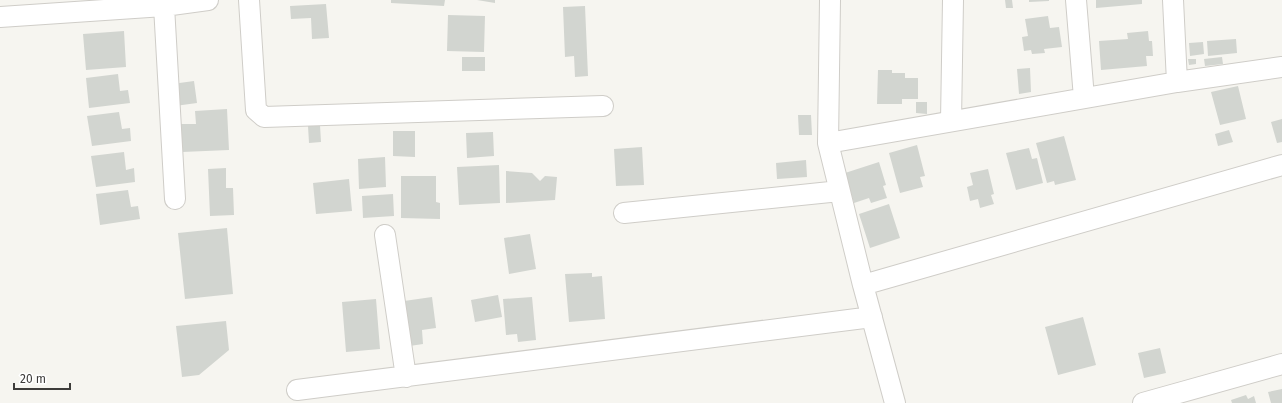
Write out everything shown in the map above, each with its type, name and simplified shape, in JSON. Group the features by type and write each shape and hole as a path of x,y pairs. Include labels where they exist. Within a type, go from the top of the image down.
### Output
{"street":[{"path":"0,17 164,6 208,0"},
{"path":"249,0 255,105 256,110 264,117 603,106"},
{"path":"830,0 828,143 863,285 895,403"},
{"path":"951,121 953,0"},
{"path":"1076,0 1084,98"},
{"path":"1173,0 1177,82"},
{"path":"164,6 175,199"},
{"path":"828,143 1177,82 1282,67"},
{"path":"863,285 1282,165"},
{"path":"624,213 840,191"},
{"path":"386,235 406,377"},
{"path":"297,390 872,317"},
{"path":"1143,403 1282,364"}],"building":[{"path":"391,0 445,0 444,6 391,3"},
{"path":"477,0 495,0 495,3"},
{"path":"1005,0 1012,0 1013,8 1006,8"},
{"path":"1029,0 1049,0 1049,1 1029,2"},
{"path":"1096,0 1142,0 1142,4 1096,8"},
{"path":"326,4 329,38 312,39 311,18 291,19 290,6"},
{"path":"585,6 588,76 575,77 574,56 565,57 563,7"},
{"path":"448,15 485,16 484,52 447,51"},
{"path":"1048,16 1050,28 1059,27 1062,47 1044,49 1045,53 1032,54 1031,50 1024,51 1022,37 1028,36 1025,19"},
{"path":"124,31 126,67 86,70 83,34"},
{"path":"1148,31 1149,41 1152,41 1153,56 1146,56 1147,66 1101,70 1099,41 1128,39 1127,33"},
{"path":"1236,39 1237,53 1208,56 1207,41"},
{"path":"1203,42 1204,54 1190,56 1189,43"},
{"path":"462,57 485,57 485,71 462,71"},
{"path":"1222,57 1223,64 1205,66 1204,59"},
{"path":"1188,59 1196,59 1196,64 1189,65"},
{"path":"1030,68 1031,92 1019,94 1017,69"},
{"path":"878,70 892,70 892,73 905,73 905,78 918,78 918,99 902,99 902,104 877,104"},
{"path":"118,74 120,91 128,90 130,103 89,108 86,78"},
{"path":"194,81 197,103 175,106 172,84"},
{"path":"1238,86 1246,119 1220,125 1211,92"},
{"path":"916,102 927,102 927,114 916,113"},
{"path":"227,109 229,150 182,152 181,124 196,124 195,111"},
{"path":"119,112 122,129 130,128 131,141 92,146 87,116"},
{"path":"798,115 811,115 812,135 799,135"},
{"path":"1282,119 1282,142 1277,143 1271,122"},
{"path":"320,125 321,142 309,143 308,126"},
{"path":"1229,130 1233,142 1218,146 1215,134"},
{"path":"393,131 415,131 415,157 393,156"},
{"path":"493,132 494,156 467,158 466,133"},
{"path":"1064,136 1076,180 1055,185 1054,181 1047,183 1036,143"},
{"path":"917,145 925,176 920,177 923,187 900,193 889,153"},
{"path":"642,147 644,185 616,186 614,149"},
{"path":"1029,148 1032,159 1037,158 1043,183 1016,190 1006,153"},
{"path":"124,152 126,170 134,168 135,182 96,187 91,156"},
{"path":"385,157 386,187 359,189 358,159"},
{"path":"806,160 807,177 777,179 776,163"},
{"path":"879,162 886,185 883,186 887,198 871,203 869,198 854,203 845,173"},
{"path":"499,165 500,203 459,205 457,167"},
{"path":"226,168 226,188 233,188 234,215 210,216 208,169"},
{"path":"988,169 994,194 991,195 994,204 980,208 978,199 970,201 967,187 973,185 970,173"},
{"path":"506,171 532,173 540,181 545,176 557,177 555,200 506,203"},
{"path":"401,176 436,176 436,202 440,203 440,219 401,218"},
{"path":"349,179 352,211 316,214 313,183"},
{"path":"128,190 131,207 138,206 140,219 100,225 96,194"},
{"path":"393,194 394,216 363,218 362,196"},
{"path":"889,204 900,238 870,248 859,214"},
{"path":"227,228 233,294 185,299 178,233"},
{"path":"530,234 536,269 509,274 504,238"},
{"path":"592,273 592,277 602,276 605,319 569,322 565,274"},
{"path":"498,295 502,317 475,322 471,300"},
{"path":"432,297 436,328 422,330 423,344 403,347 397,302"},
{"path":"532,297 536,340 518,342 517,334 506,335 503,299"},
{"path":"376,299 380,349 346,352 342,302"},
{"path":"1083,317 1096,365 1058,375 1045,327"},
{"path":"226,321 229,350 199,375 182,377 176,326"},
{"path":"1160,348 1166,373 1144,378 1138,353"},
{"path":"1282,389 1282,403 1271,403 1268,392"},
{"path":"1246,395 1248,399 1254,396 1256,403 1232,403 1231,400"}]}
